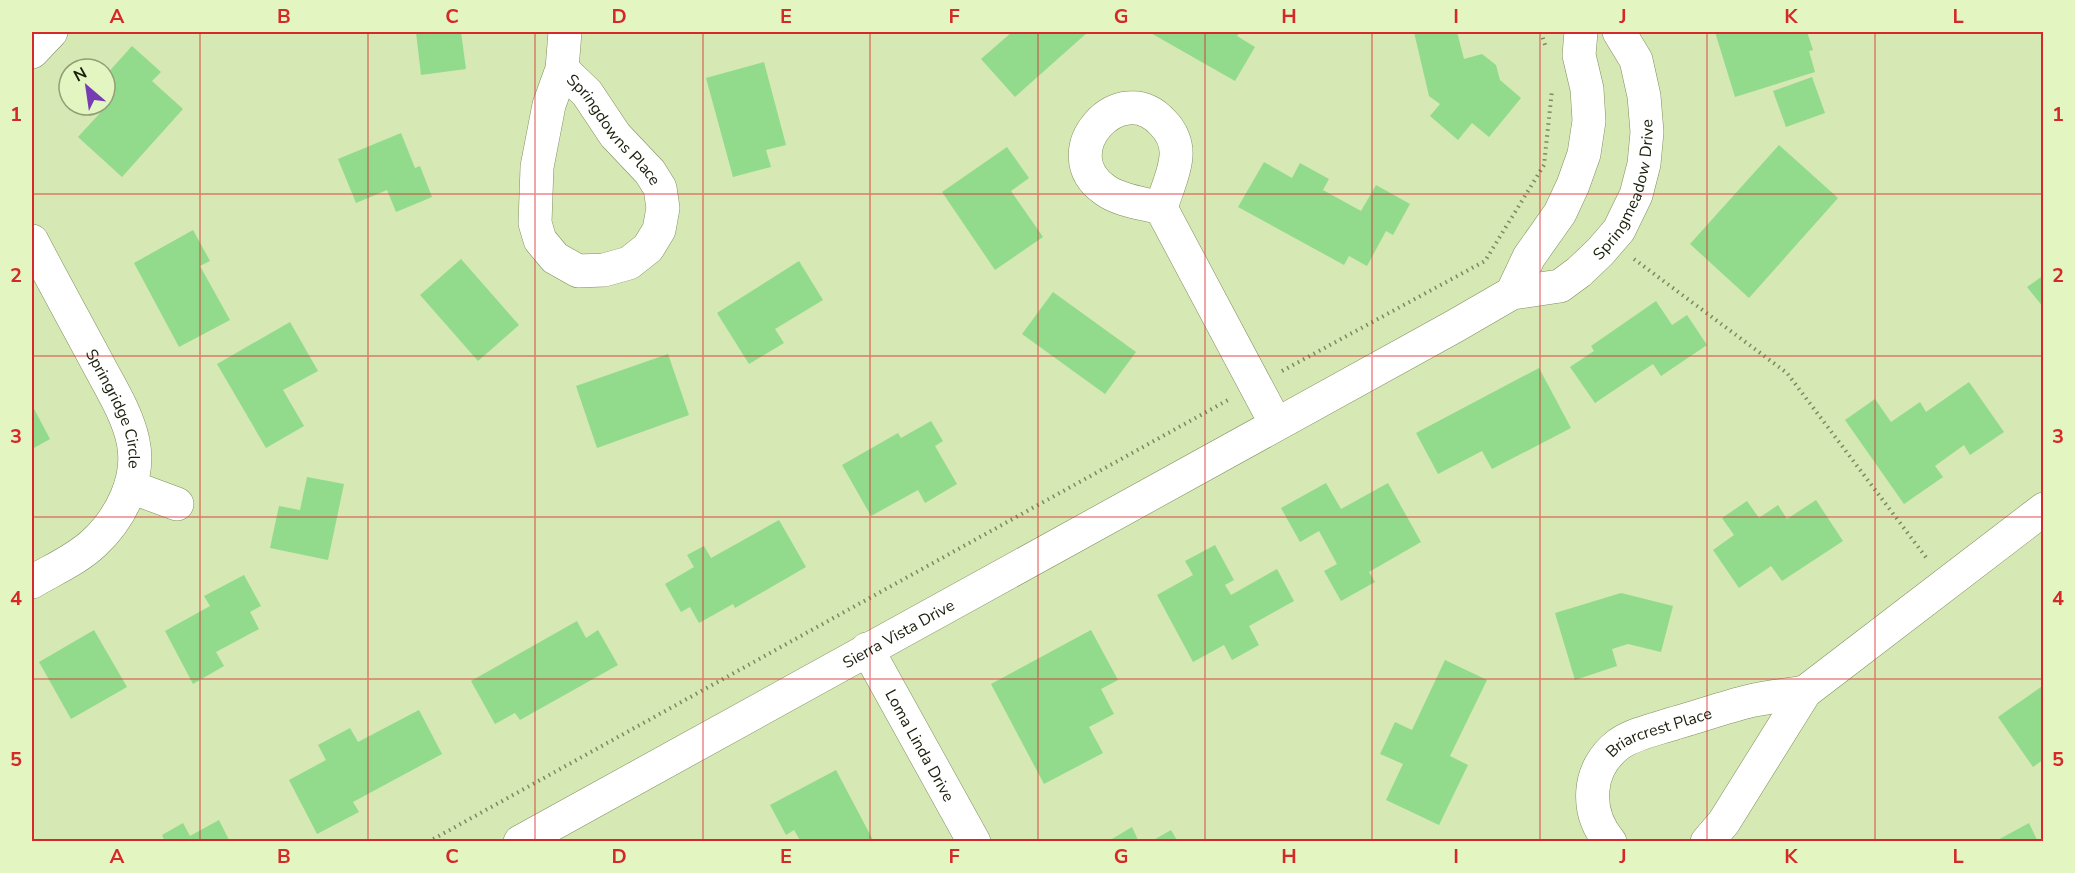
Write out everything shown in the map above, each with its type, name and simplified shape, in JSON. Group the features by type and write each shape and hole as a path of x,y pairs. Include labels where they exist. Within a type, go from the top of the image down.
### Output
{"street":[{"path":"32,52 51,32"},
{"name":"Springdowns Place","path":"562,69 586,93 615,135 650,172 660,188 663,208 659,230 648,248 629,263 604,270 578,271 555,258 540,240 535,223 537,167 549,105 562,69 566,32"},
{"path":"1512,292 1529,257 1560,213 1574,185 1584,154 1588,121 1587,89 1579,55 1581,32"},
{"name":"Springmeadow Drive","path":"1276,424 1455,326 1512,292 1560,286 1579,272 1610,241 1619,230 1636,195 1644,164 1647,132 1644,96 1636,60 1619,32"},
{"path":"1161,208 1276,424"},
{"name":"Springridge Circle","path":"32,241 119,402 133,439 136,462 131,487 109,526 94,544 32,582"},
{"name":"Sierra Vista Drive","path":"520,842 1276,424"},
{"path":"131,487 177,504"},
{"name":"Briarcrest Place","path":"1707,842 1724,822 1805,692 2043,509"},
{"name":"Loma Linda Drive","path":"867,649 974,842"},
{"name":"Briarcrest Place","path":"1610,842 1601,830 1592,808 1592,790 1598,771 1606,757 1620,744 1642,733 1749,701 1805,692"}],"path":[{"path":"1541,32 1547,54"},
{"path":"428,842 1255,385 1485,261 1544,165 1553,87"},
{"path":"1610,241 1787,373 1947,584"}],"building":[{"path":"416,32 461,32 466,69 421,75"},
{"path":"1012,32 1088,32 1015,97 981,59"},
{"path":"1149,32 1240,32 1237,36 1255,47 1235,81"},
{"path":"1414,32 1457,32 1464,59 1482,54 1496,65 1500,80 1521,98 1489,137 1472,123 1458,140 1430,116 1440,104 1429,96"},
{"path":"1715,32 1807,32 1813,50 1809,51 1815,72 1735,97"},
{"path":"132,46 161,72 152,81 183,109 122,177 78,137 96,117 117,117 117,63"},
{"path":"764,62 786,145 766,150 771,167 733,177 706,78"},
{"path":"1812,77 1825,113 1786,127 1773,91"},
{"path":"401,133 415,168 420,166 432,197 396,212 387,190 356,203 338,159"},
{"path":"1779,145 1838,198 1749,298 1690,244"},
{"path":"1007,147 1029,178 1011,191 1043,237 995,270 942,192"},
{"path":"1264,162 1292,178 1300,163 1329,179 1323,190 1361,211 1376,185 1410,204 1393,235 1386,231 1367,266 1349,256 1344,265 1238,207"},
{"path":"193,230 210,261 200,266 230,320 179,347 134,263"},
{"path":"461,259 519,325 478,361 420,295"},
{"path":"799,261 823,300 775,329 784,343 749,364 717,313"},
{"path":"2044,275 2044,308 2027,287"},
{"path":"1053,292 1136,352 1105,394 1022,334"},
{"path":"1656,301 1672,325 1687,315 1707,345 1661,376 1653,364 1595,403 1570,367 1594,351 1591,346"},
{"path":"290,322 318,371 283,390 304,426 266,448 217,364"},
{"path":"668,354 689,415 597,448 576,386"},
{"path":"1539,368 1571,428 1492,469 1482,451 1438,474 1416,433"},
{"path":"1969,382 2004,432 1970,455 1964,445 1935,466 1943,477 1904,504 1845,420 1875,399 1891,422 1920,402 1926,412"},
{"path":"32,405 50,439 32,449"},
{"path":"931,421 943,441 935,446 957,484 925,503 918,490 871,516 842,465 898,433 901,438"},
{"path":"307,477 344,484 328,560 270,548 279,506 300,510"},
{"path":"1326,483 1341,509 1388,483 1421,542 1369,572 1375,582 1341,601 1324,571 1337,564 1319,531 1300,542 1281,508"},
{"path":"1816,500 1843,541 1782,581 1771,566 1739,588 1713,550 1734,535 1722,518 1747,501 1759,518 1778,505 1787,519"},
{"path":"779,520 806,567 735,608 733,604 699,623 690,607 681,612 665,584 694,567 687,555 704,546 711,558"},
{"path":"1215,545 1234,580 1225,585 1231,595 1277,569 1294,601 1249,626 1259,645 1232,660 1224,645 1193,662 1157,595 1193,575 1185,561"},
{"path":"244,575 261,606 250,612 259,629 216,652 224,666 193,684 165,631 210,606 204,596"},
{"path":"1621,593 1673,606 1661,652 1628,644 1612,649 1617,666 1575,680 1555,613"},
{"path":"577,621 586,638 598,630 618,665 520,720 515,713 495,724 471,681"},
{"path":"94,630 127,687 71,719 39,662"},
{"path":"1091,630 1118,680 1101,689 1114,714 1089,727 1103,753 1044,784 991,684"},
{"path":"1445,660 1487,680 1450,756 1468,765 1439,825 1386,800 1403,764 1380,754 1395,722 1412,730"},
{"path":"2044,685 2044,759 2033,767 1998,717"},
{"path":"419,710 442,754 353,802 359,812 317,834 289,780 326,760 318,745 350,728 358,742"},
{"path":"836,770 874,842 801,842 794,830 786,835 770,805"},
{"path":"219,820 230,842 165,842 162,835 183,823 190,836"},
{"path":"2029,823 2038,842 1994,842"},
{"path":"1132,827 1139,842 1107,842"},
{"path":"1171,830 1178,842 1150,842"}]}
